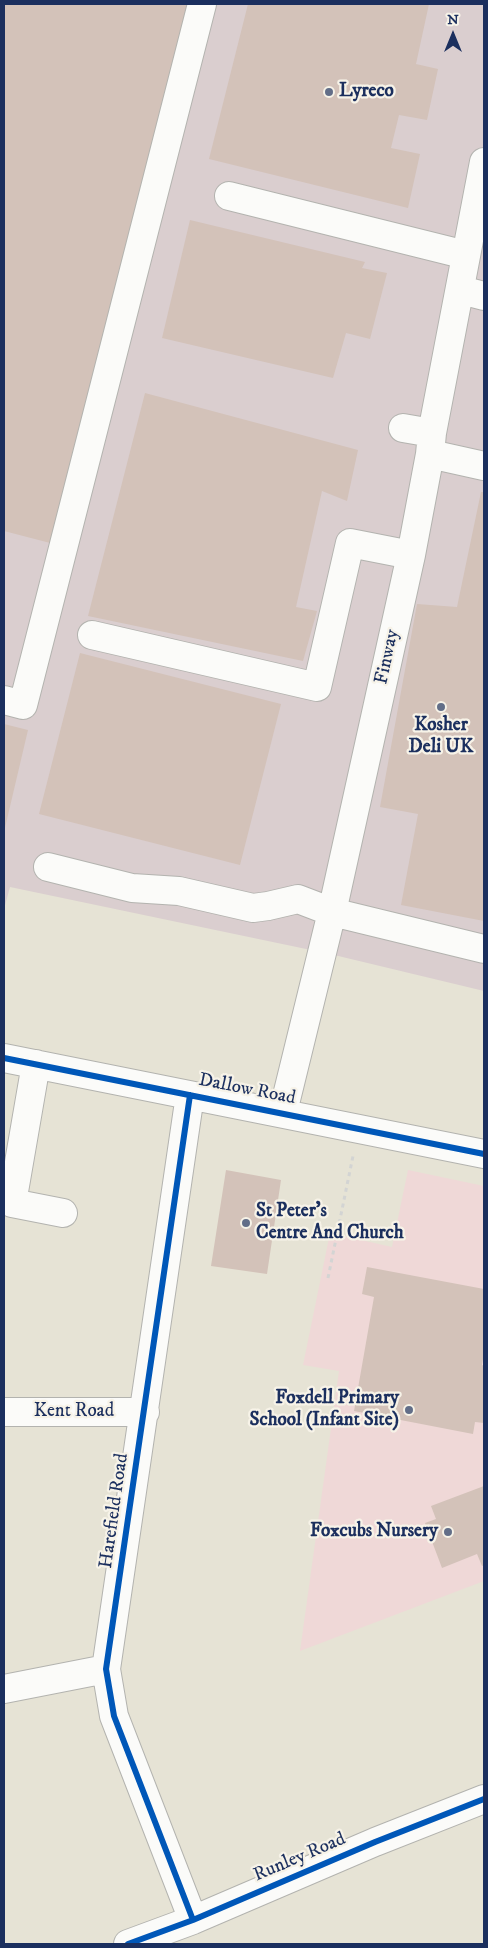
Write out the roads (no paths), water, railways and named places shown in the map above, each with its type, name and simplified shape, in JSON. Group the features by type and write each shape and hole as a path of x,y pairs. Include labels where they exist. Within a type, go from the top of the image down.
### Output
{"street":[{"path":"4,700 23,705 202,4"},
{"name":"Finway","path":"283,1112 332,912 411,555 431,443 472,293 466,255 484,162"},
{"path":"228,196 466,255"},
{"path":"403,428 431,443 484,466"},
{"path":"92,635 317,688 350,543 411,555"},
{"path":"48,867 132,888 180,891 253,908 298,899 332,912 484,949"},
{"name":"Dallow Road","path":"4,1058 283,1112 484,1154"},
{"path":"36,1064 12,1203 63,1213"},
{"name":"Harefield Road","path":"190,1095 106,1669 114,1716 193,1920"},
{"name":"Kent Road","path":"4,1412 145,1412"},
{"path":"4,1690 106,1669"},
{"name":"Runley Road","path":"128,1944 193,1920 375,1842 484,1799"}],"place":[{"name":"Lyreco","path":"329,92"},
{"name":"Kosher Deli UK","path":"441,707"},
{"name":"St Peter's Centre And Church","path":"246,1223"},
{"name":"Foxdell Primary School (Infant Site)","path":"409,1410"},
{"name":"Foxcubs Nursery","path":"448,1532"}]}
